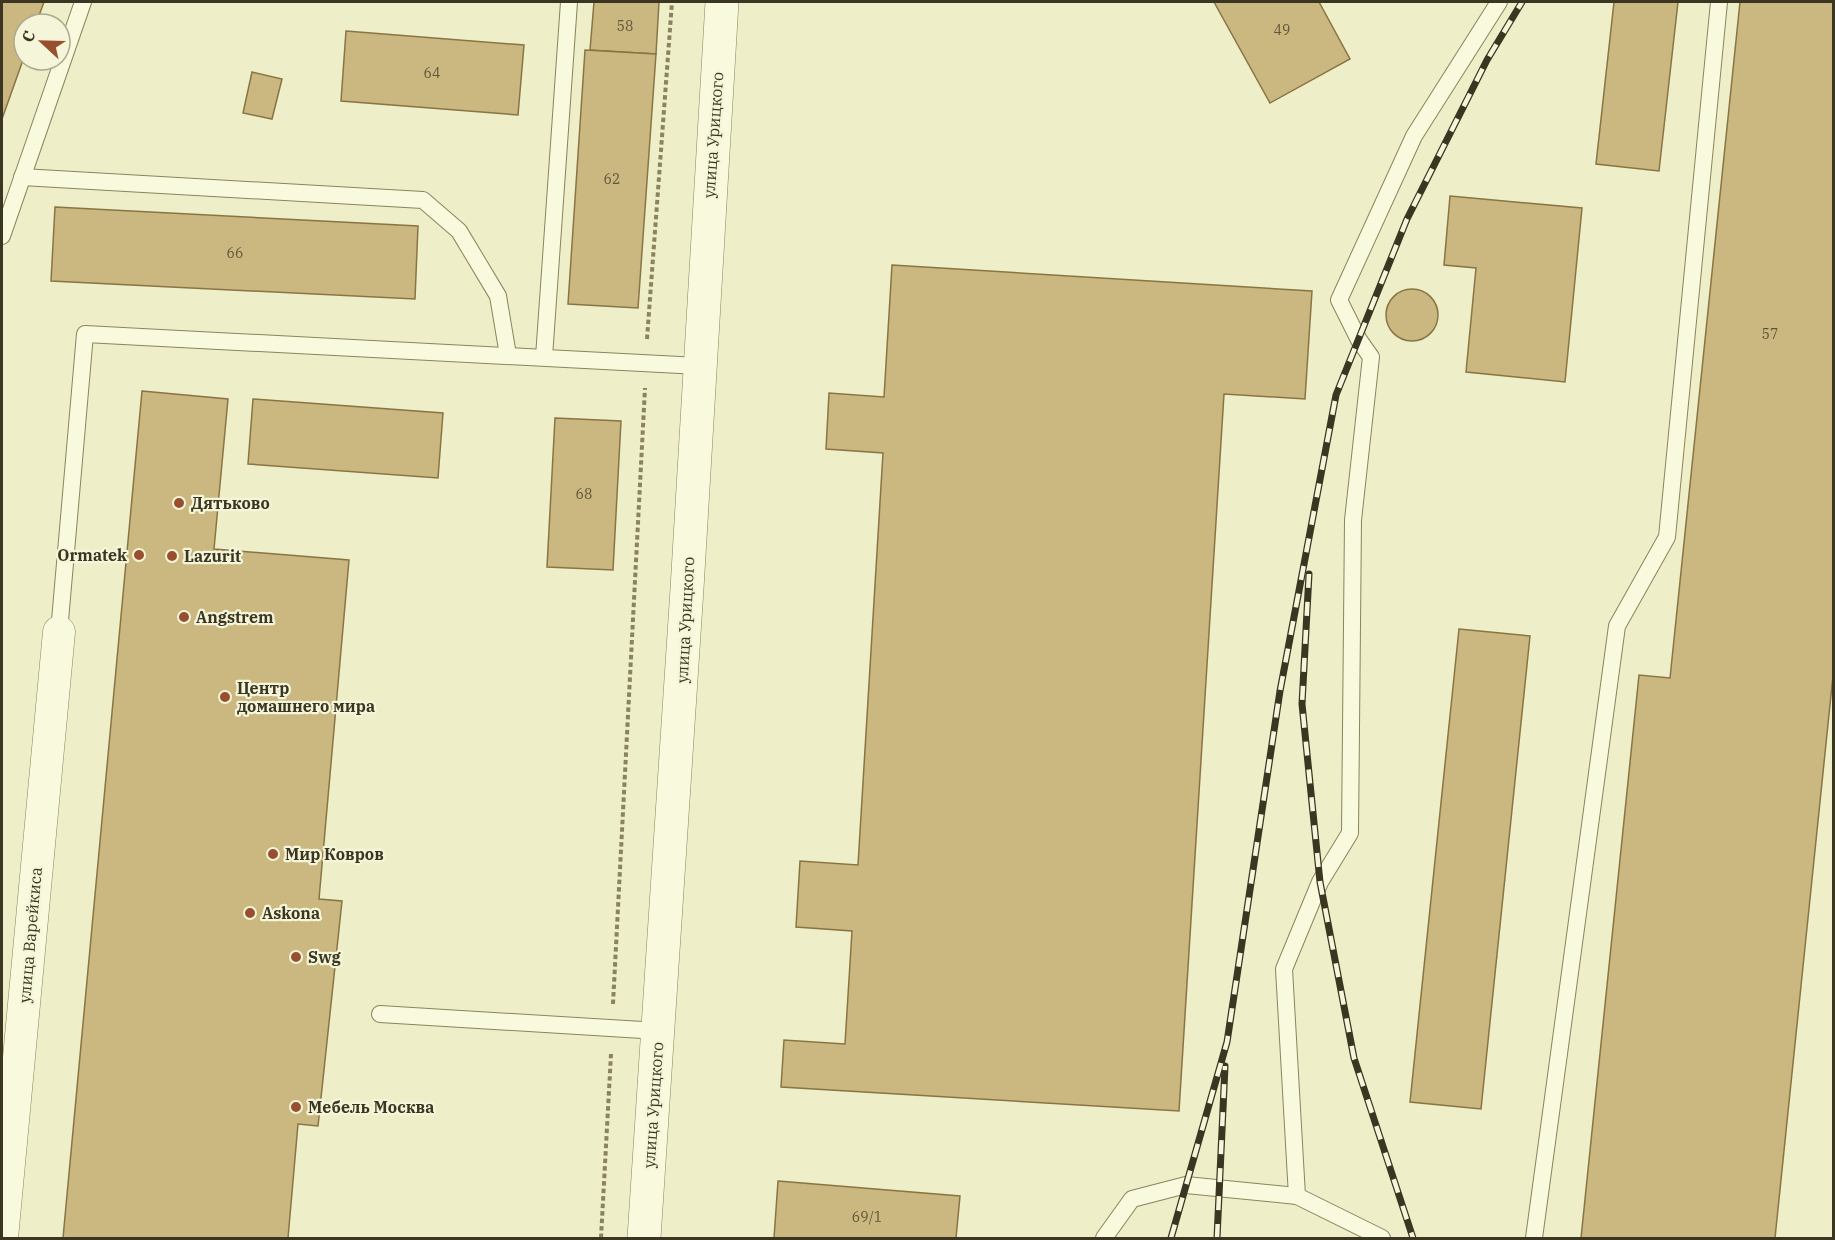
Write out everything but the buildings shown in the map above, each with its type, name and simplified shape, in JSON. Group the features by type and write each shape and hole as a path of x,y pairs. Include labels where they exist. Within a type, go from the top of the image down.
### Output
{"street":[{"name":"улица Урицкого","path":"644,1239 687,589 722,2"},
{"name":"улица Варейкиса","path":"2,1239 59,632"}],"lane":[{"path":"2,236 83,2"},
{"path":"544,357 569,2"},
{"path":"1297,1196 1284,969 1320,882 1350,833 1353,520 1371,357 1359,340 1339,300 1414,136 1499,2"},
{"path":"1534,1239 1617,626 1667,537 1719,2"},
{"path":"22,177 423,200 459,231 498,296 508,355"},
{"path":"59,632 85,334 699,366"},
{"path":"380,1014 659,1031"},
{"path":"1104,1239 1132,1199 1186,1185 1297,1196 1382,1239"}],"path":[{"path":"601,1239 646,364 672,2"}],"railway":[{"path":"1171,1238 1227,1042 1280,691 1336,395 1407,219 1487,60 1522,2"},
{"path":"1309,574 1302,704 1320,882 1354,1058 1413,1238"},
{"path":"1217,1238 1225,1066"}],"place":[{"name":"Дятьково","path":"179,503"},
{"name":"Ormatek","path":"139,555"},
{"name":"Lazurit","path":"172,556"},
{"name":"Angstrem","path":"184,617"},
{"name":"Центр домашнего мира","path":"225,697"},
{"name":"Мир Ковров","path":"273,854"},
{"name":"Askona","path":"250,913"},
{"name":"Swg","path":"296,957"},
{"name":"Мебель Москва","path":"296,1107"}]}
